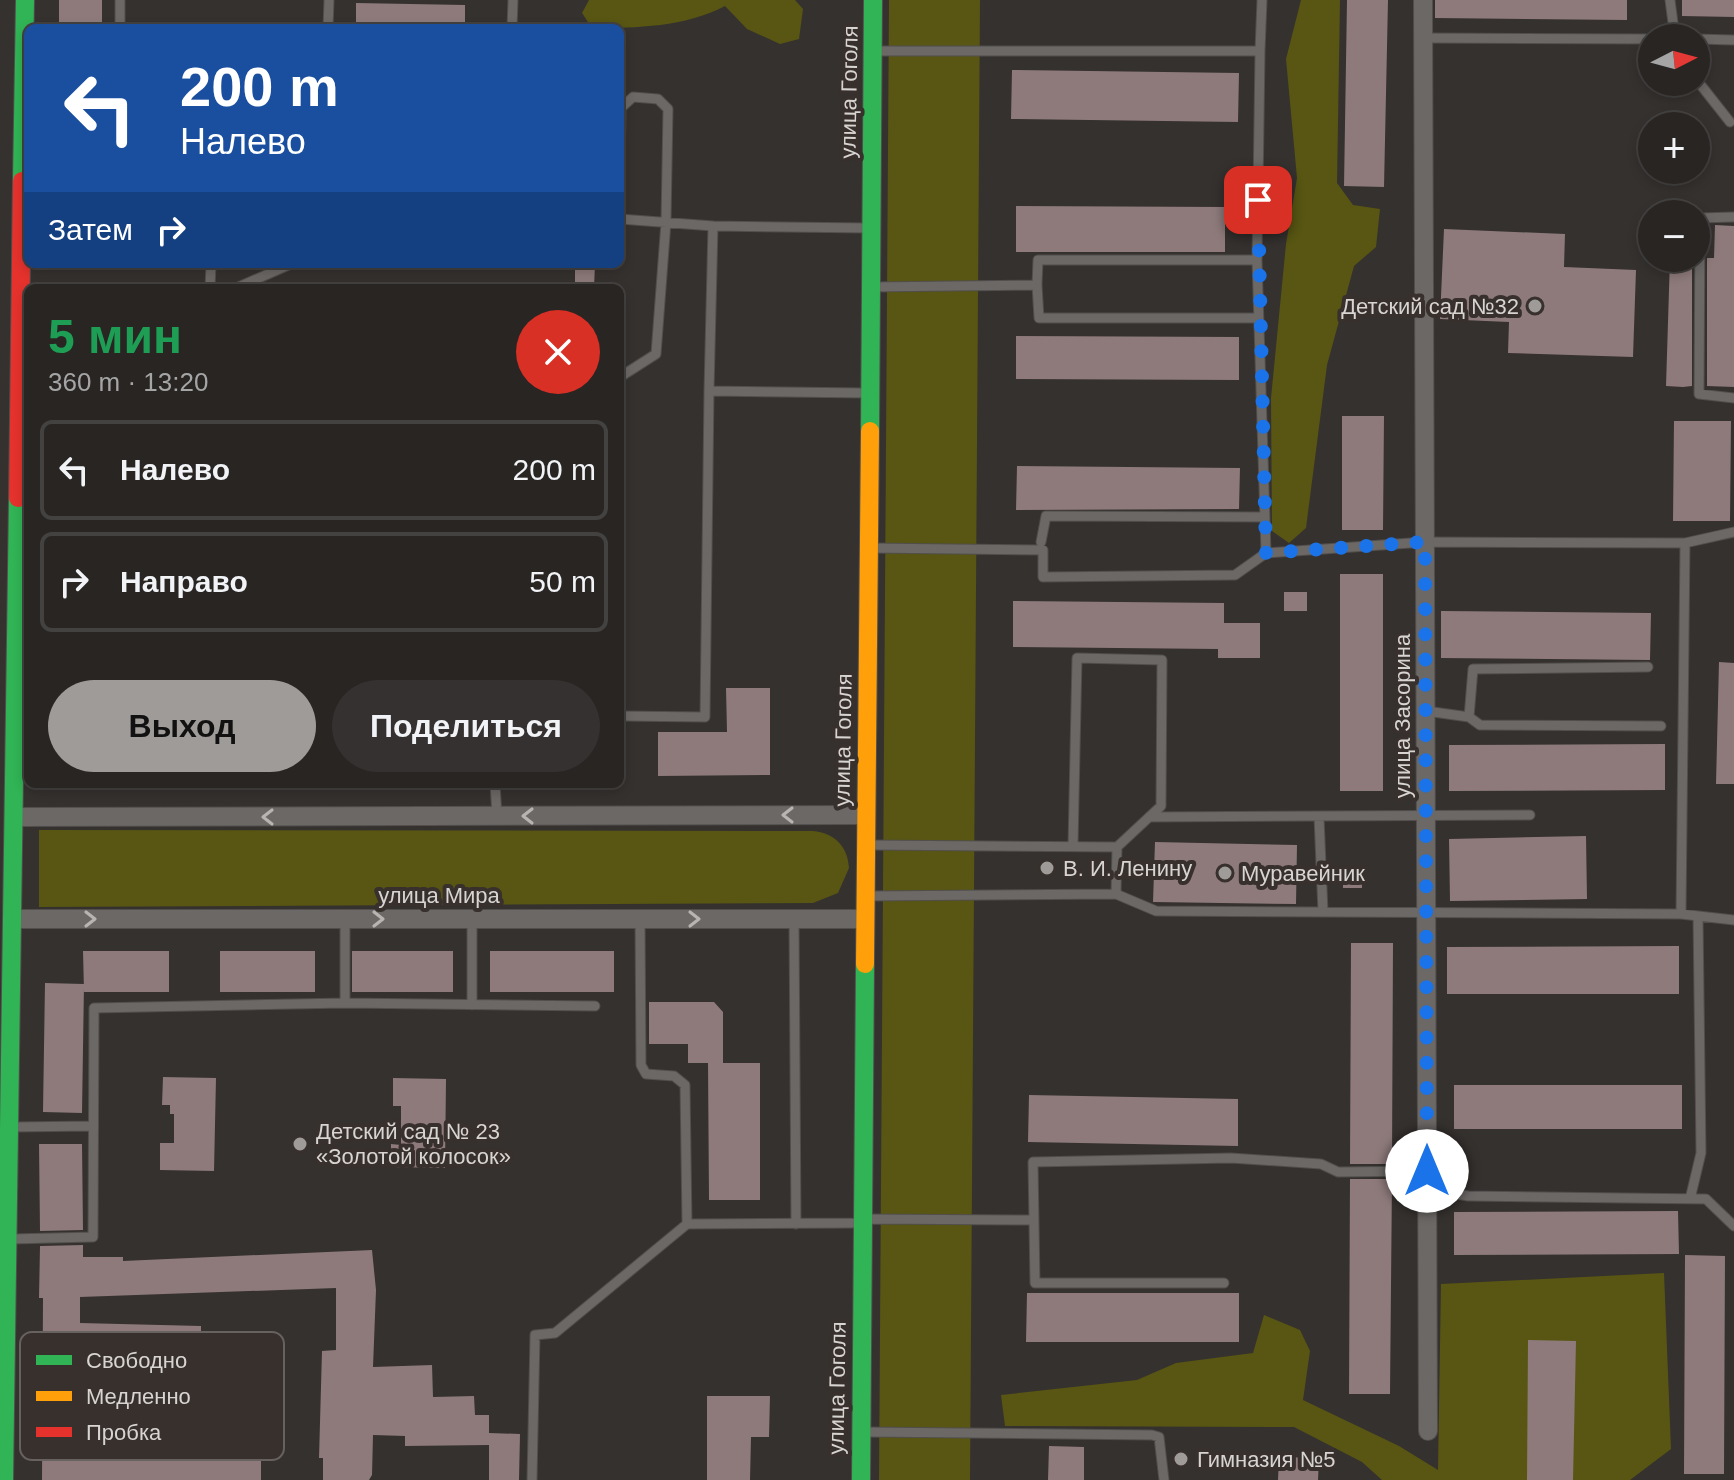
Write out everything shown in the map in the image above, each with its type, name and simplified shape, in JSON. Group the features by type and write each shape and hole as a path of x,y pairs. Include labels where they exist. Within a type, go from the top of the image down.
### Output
{"main road":[{"path":"25,0 25,24"},
{"name":"улица Гоголя","path":"861,1480 873,0"},
{"path":"4,1480 4,1179 8,1127 6,968 12,919 6,873 14,817 14,513 24,297"}],"street":[{"name":"улица Засорина","path":"1423,0 1428,1431"},
{"path":"14,817 866,815"},
{"name":"улица Мира","path":"12,919 865,919"}],"lane":[{"path":"120,0 120,24"},
{"path":"328,24 329,0"},
{"path":"512,24 513,0"},
{"path":"1262,0 1257,260 1266,553"},
{"path":"1670,0 1673,24"},
{"path":"1423,38 1638,39"},
{"path":"1710,39 1734,40"},
{"path":"873,51 1260,51"},
{"path":"1709,96 1730,122"},
{"path":"624,105 633,97 658,99 668,109 666,222 656,354 624,374"},
{"path":"1734,217 1700,218 1699,379 1699,394 1734,398"},
{"path":"624,219 713,226 871,228"},
{"path":"624,716 705,717 713,226"},
{"path":"1257,260 1038,260 1037,285 1039,318 1258,318"},
{"path":"245,284 282,268"},
{"path":"871,287 1037,285"},
{"path":"709,391 870,393"},
{"path":"1041,542 1046,516 1264,517"},
{"path":"869,548 1043,550 1043,577 1235,575 1266,553 1425,542 1685,543 1734,532"},
{"path":"1681,914 1685,543"},
{"path":"866,845 1117,847 1161,806 1162,660 1077,658 1073,846"},
{"path":"1469,717 1473,669 1648,667"},
{"path":"1426,711 1469,717 1480,725 1661,726"},
{"path":"495,788 497,816"},
{"path":"1149,817 1530,815"},
{"path":"1319,817 1323,912"},
{"path":"1116,894 1117,847"},
{"path":"866,896 1116,894 1156,911 1681,914 1734,920"},
{"path":"1690,1199 1701,1153 1698,916"},
{"path":"345,919 345,1003"},
{"path":"472,919 472,1005"},
{"path":"640,919 641,1065 646,1074 674,1076 685,1085 687,1224"},
{"path":"794,919 796,1224"},
{"path":"5,1232 93,1237 94,1008 345,1003 595,1006"},
{"path":"8,1127 93,1126"},
{"path":"1224,1283 1035,1283 1033,1162 1231,1158 1321,1164 1338,1172 1427,1180 1468,1196 1706,1199 1734,1226"},
{"path":"532,1480 535,1335 555,1333 687,1224 1034,1220"},
{"path":"861,1432 1152,1435 1159,1437 1162,1448 1164,1480"}],"shaded area":[{"path":"589,0 795,0 803,9 799,39 780,44 747,29 725,6 694,18 643,27 589,24 582,13"},
{"path":"889,0 980,0 970,1480 879,1480"},
{"path":"1301,0 1340,0 1337,183 1353,205 1380,209 1376,247 1354,266 1327,365 1306,528 1289,543 1272,531 1271,398 1286,244 1297,178 1286,59"},
{"path":"39,830 813,831 833,838 843,847 849,868 838,893 813,903 39,907"},
{"path":"1664,1273 1671,1449 1630,1480 1382,1480 1362,1462 1294,1427 1005,1426 1001,1395 1137,1380 1176,1363 1253,1353 1264,1315 1300,1330 1310,1351 1303,1400 1399,1446 1438,1470 1441,1284"}],"building":[{"path":"59,0 102,0 102,24 59,24"},
{"path":"1347,0 1388,0 1384,187 1344,186"},
{"path":"1435,0 1627,0 1627,20 1435,18"},
{"path":"1682,0 1734,0 1734,17 1682,16"},
{"path":"356,3 465,5 465,24 356,24"},
{"path":"1012,70 1239,73 1238,122 1011,119"},
{"path":"1016,206 1225,207 1225,252 1016,252"},
{"path":"1715,225 1734,226 1734,387 1707,386 1707,272 1710,272 1710,258 1714,258"},
{"path":"1444,229 1565,234 1564,267 1636,270 1633,357 1508,353 1509,322 1440,319"},
{"path":"575,268 595,268 594,284 575,284"},
{"path":"1670,272 1692,272 1692,386 1666,386"},
{"path":"1016,336 1239,337 1239,380 1016,379"},
{"path":"1342,416 1384,416 1383,530 1342,530"},
{"path":"1674,421 1731,421 1730,521 1673,521"},
{"path":"1017,466 1240,468 1239,509 1016,510"},
{"path":"1340,574 1383,574 1383,791 1340,791"},
{"path":"1284,592 1307,592 1307,611 1284,611"},
{"path":"1013,601 1224,603 1224,623 1260,623 1260,658 1218,658 1218,649 1013,647"},
{"path":"1441,611 1651,613 1650,660 1441,658"},
{"path":"1719,662 1734,663 1734,784 1716,784"},
{"path":"726,688 770,688 770,775 658,776 658,732 727,732"},
{"path":"1665,744 1665,790 1449,791 1449,745"},
{"path":"1586,836 1587,899 1450,901 1449,839"},
{"name":"Муравейник","path":"1155,842 1297,845 1296,904 1153,902"},
{"path":"1343,871 1362,871 1362,888 1343,888"},
{"path":"1351,943 1393,943 1392,1164 1350,1164"},
{"path":"1679,946 1679,994 1447,994 1447,947"},
{"path":"83,951 169,951 169,992 84,992"},
{"path":"220,951 315,951 315,992 220,992"},
{"path":"352,951 453,951 453,992 352,992"},
{"path":"490,951 614,951 614,992 490,992"},
{"path":"45,983 84,984 82,1113 43,1112"},
{"path":"649,1002 714,1002 723,1012 723,1063 760,1063 760,1200 709,1200 708,1063 688,1063 688,1044 649,1044"},
{"path":"163,1077 216,1078 214,1171 160,1170 160,1143 174,1143 174,1114 170,1114 170,1105 162,1105"},
{"path":"393,1078 446,1079 445,1168 391,1167 391,1144 401,1145 401,1106 393,1106"},
{"path":"1454,1085 1682,1085 1682,1129 1454,1129"},
{"path":"1029,1095 1238,1099 1238,1146 1028,1142"},
{"path":"39,1144 82,1144 83,1230 40,1231"},
{"path":"1350,1179 1392,1179 1390,1394 1349,1394"},
{"path":"1678,1211 1679,1254 1454,1255 1454,1212"},
{"path":"83,1245 83,1257 123,1257 123,1261 372,1250 376,1290 373,1367 432,1365 433,1397 474,1396 475,1415 489,1415 489,1433 520,1434 519,1480 489,1480 489,1445 405,1446 405,1436 373,1435 372,1475 369,1480 323,1480 323,1458 319,1458 322,1351 336,1350 336,1288 80,1297 80,1323 201,1326 201,1332 43,1332 43,1298 39,1298 40,1246"},
{"path":"1685,1255 1725,1256 1724,1474 1684,1474"},
{"path":"1027,1293 1239,1293 1239,1342 1026,1342"},
{"path":"1528,1340 1576,1341 1573,1480 1527,1480"},
{"path":"707,1396 770,1396 769,1437 751,1437 750,1480 707,1480"},
{"path":"1049,1446 1084,1447 1084,1480 1048,1480"},
{"path":"1279,1457 1319,1458 1318,1480 1278,1480"},
{"path":"42,1460 261,1461 261,1480 42,1480"}],"traffic: fast":[{"path":"25,0 25,24"},
{"path":"870,431 873,0"},
{"path":"22,181 24,60"},
{"path":"4,1480 18,498"},
{"path":"861,1480 865,964"}],"traffic: slow":[{"path":"865,964 870,431"}],"traffic: jam":[{"path":"18,498 22,181"}],"place":[{"name":"Детский сад №32","path":"1535,306"},
{"name":"В. И. Ленину","path":"1047,868"},
{"name":"Муравейник","path":"1225,873"},
{"name":"Детский сад № 23 «Золотой колосок»","path":"300,1144"},
{"name":"Гимназия №5","path":"1181,1459"}],"route":[{"path":"1258,200 1266,553 1425,542 1427,1171"}]}
